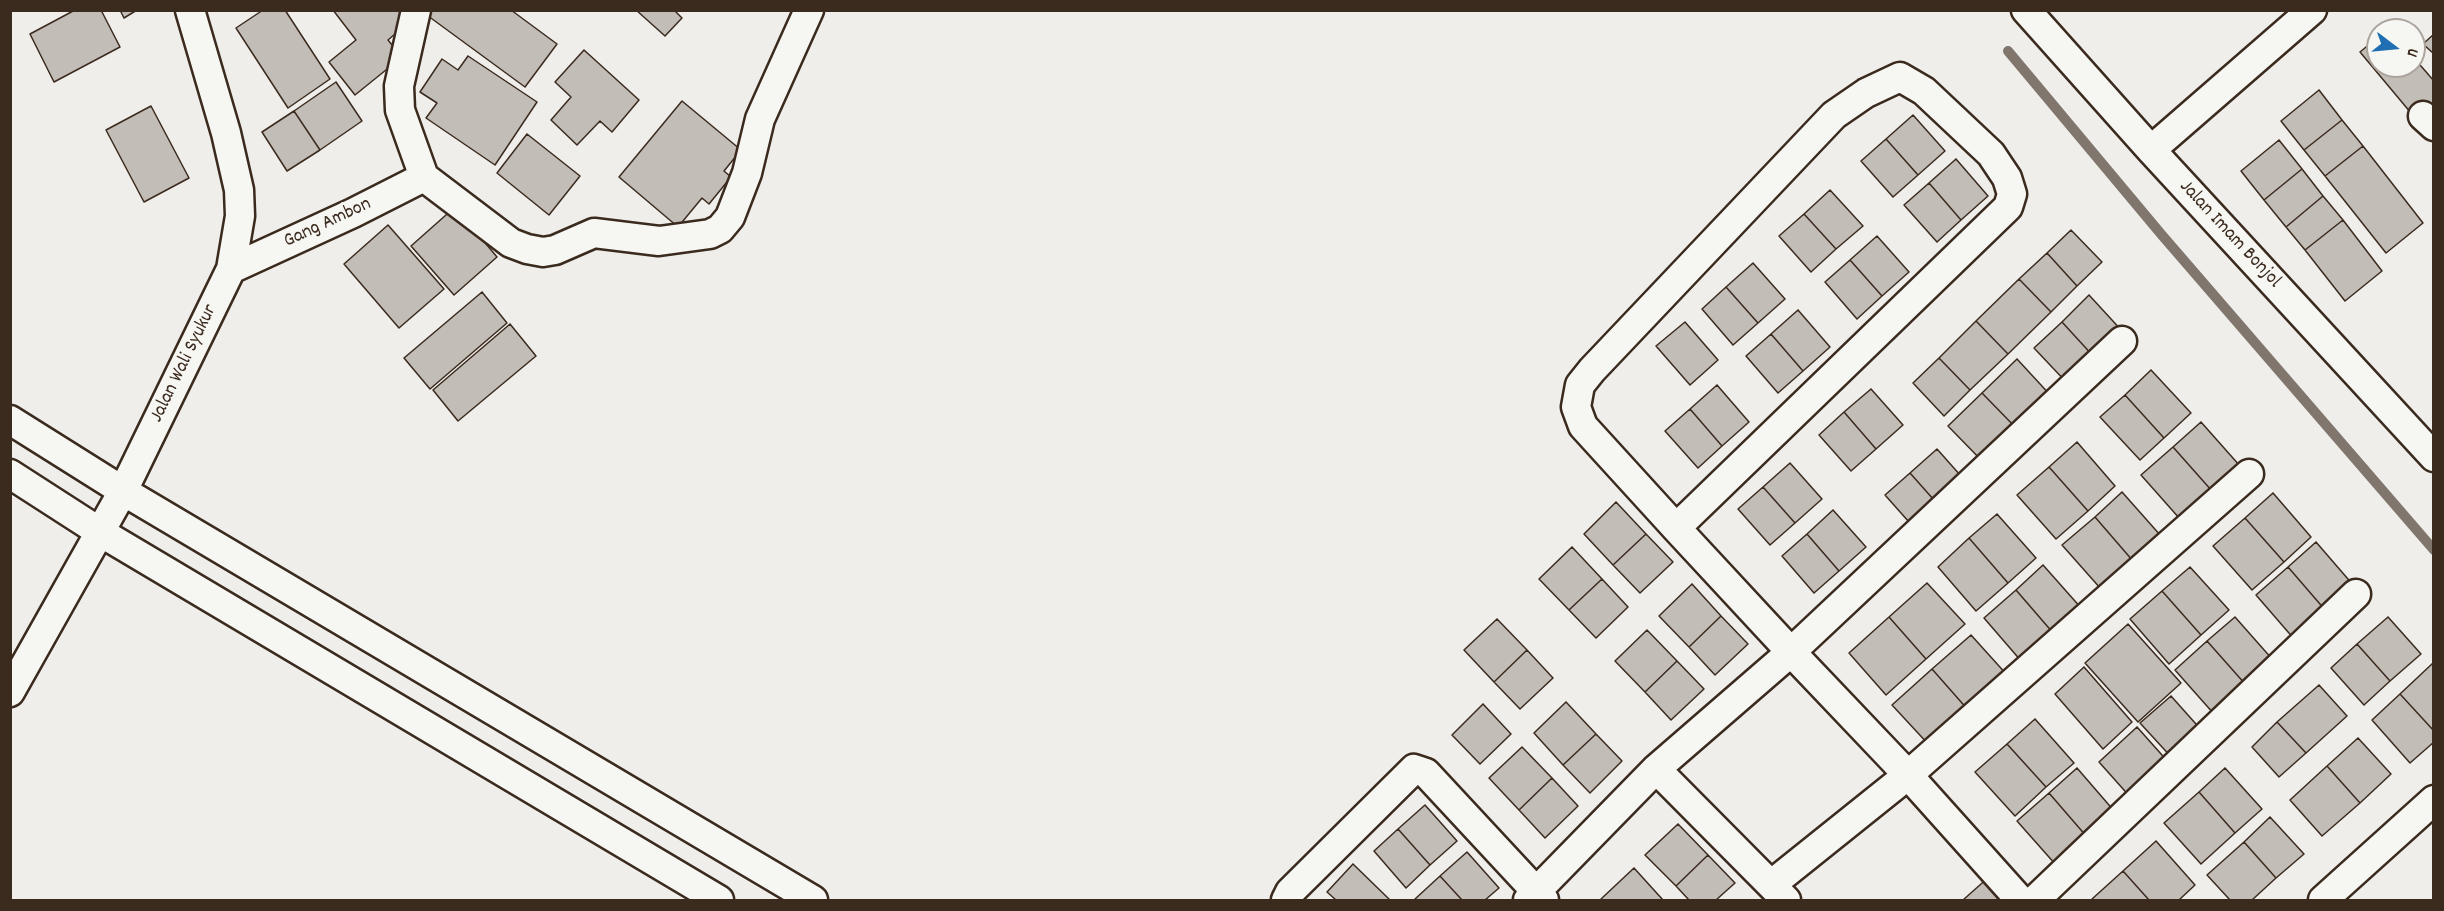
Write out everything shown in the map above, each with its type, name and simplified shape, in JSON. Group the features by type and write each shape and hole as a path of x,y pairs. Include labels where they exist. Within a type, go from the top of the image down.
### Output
{"street":[{"name":"Jalan Wali Syukur","path":"10,693 123,491 231,269 240,216 239,190 226,133 189,10"},
{"path":"416,10 399,86 400,110 424,177 511,243 527,249 555,250 594,233 659,241 710,234 720,229 730,217 747,173 760,119 808,10"},
{"name":"Jalan Imam Bonjol","path":"2026,10 2151,150 2433,457"},
{"path":"2151,150 2312,10"},
{"path":"1676,528 2008,207 2012,194 2007,178 1991,154 1924,92 1900,78 1866,93 1834,116 1592,370 1580,385 1576,407 1583,426 1676,528 1791,652 1908,775 2020,900"},
{"name":"Gang Ambon","path":"231,269 353,213 424,177"},
{"path":"1286,900 1290,892 1414,769 1426,773 1536,898 1656,769 1791,652 2122,341"},
{"path":"10,420 123,491 813,900"},
{"path":"10,474 100,532 719,900"},
{"path":"1656,769 1779,892 2249,474"},
{"path":"2035,900 2356,594"},
{"path":"2323,900 2433,800"}],"building":[{"path":"75,10 101,10 120,47 54,82 30,34"},
{"path":"120,10 137,10 124,18"},
{"path":"263,10 285,10 330,79 288,108 236,28"},
{"path":"333,10 400,10 409,22 388,40 402,57 355,95 329,62 356,40"},
{"path":"427,10 511,10 557,44 525,87 424,13"},
{"path":"636,10 674,10 682,18 665,36"},
{"path":"2434,34 2434,54 2426,47 2426,41"},
{"path":"2366,47 2366,59 2360,52"},
{"path":"584,50 639,100 612,132 600,121 577,145 551,120 571,97 555,82"},
{"path":"468,56 537,102 495,165 426,118 437,103 420,92 442,59 458,70"},
{"path":"2426,72 2434,81 2434,105 2416,119 2382,78 2426,78"},
{"path":"336,82 362,121 320,150 294,111"},
{"path":"2319,90 2342,120 2304,150 2281,121"},
{"path":"682,101 741,150 724,171 731,177 709,204 702,198 678,227 619,177"},
{"path":"151,106 189,178 144,202 106,130"},
{"path":"294,111 320,150 287,171 262,132"},
{"path":"1913,115 1945,151 1918,175 1886,139"},
{"path":"2342,120 2363,146 2325,176 2304,150"},
{"path":"527,134 580,176 549,215 497,173"},
{"path":"1886,139 1918,175 1893,197 1861,161"},
{"path":"2279,140 2302,169 2264,200 2241,171"},
{"path":"2363,146 2423,223 2386,253 2325,176"},
{"path":"1956,159 1988,196 1961,220 1929,183"},
{"path":"2302,169 2323,196 2286,227 2264,200"},
{"path":"1929,183 1961,220 1937,242 1904,205"},
{"path":"1830,190 1863,226 1836,249 1804,214"},
{"path":"2323,196 2343,220 2305,250 2286,227"},
{"path":"455,207 497,257 454,295 411,246"},
{"path":"1804,214 1836,249 1811,272 1779,236"},
{"path":"2343,220 2382,271 2345,301 2305,250"},
{"path":"388,225 444,289 399,328 344,264"},
{"path":"2071,230 2102,262 2077,286 2047,253"},
{"path":"1877,236 1909,272 1882,296 1850,260"},
{"path":"2047,253 2077,286 2051,312 2019,279"},
{"path":"1850,260 1882,296 1857,319 1825,282"},
{"path":"1753,263 1785,299 1758,323 1726,287"},
{"path":"2019,279 2051,312 2008,354 1976,321"},
{"path":"1726,287 1758,323 1733,345 1702,309"},
{"path":"482,292 507,323 430,389 404,358"},
{"path":"2089,295 2123,332 2095,358 2062,322"},
{"path":"1798,310 1830,347 1803,371 1771,334"},
{"path":"1976,321 2008,354 1970,390 1939,358"},
{"path":"1685,322 1718,360 1690,385 1656,346"},
{"path":"2062,322 2095,358 2068,384 2034,348"},
{"path":"510,324 536,356 458,421 433,390"},
{"path":"1771,334 1803,371 1778,393 1746,356"},
{"path":"1939,358 1970,390 1944,416 1913,383"},
{"path":"2017,359 2053,398 2019,431 1982,393"},
{"path":"2151,370 2191,413 2164,438 2125,395"},
{"path":"1717,385 1749,422 1722,446 1690,409"},
{"path":"1871,389 1903,425 1876,449 1844,412"},
{"path":"1982,393 2019,431 1985,464 1948,426"},
{"path":"2125,395 2164,438 2140,460 2100,417"},
{"path":"1690,409 1722,446 1698,468 1665,431"},
{"path":"1844,412 1876,449 1851,471 1819,435"},
{"path":"2201,422 2240,466 2212,491 2173,447"},
{"path":"2077,442 2115,486 2088,511 2049,467"},
{"path":"2173,447 2212,491 2180,519 2141,475"},
{"path":"1937,449 1969,485 1942,509 1910,473"},
{"path":"1790,463 1822,499 1795,523 1763,487"},
{"path":"2049,467 2088,511 2056,539 2017,495"},
{"path":"1910,473 1942,509 1917,531 1885,495"},
{"path":"1763,487 1795,523 1770,545 1738,509"},
{"path":"2122,492 2161,536 2133,561 2095,517"},
{"path":"2273,493 2311,537 2284,562 2245,518"},
{"path":"1616,502 1646,534 1613,565 1584,534"},
{"path":"1833,510 1866,547 1839,571 1807,534"},
{"path":"1997,514 2036,558 2008,583 1969,538"},
{"path":"2095,517 2133,561 2101,589 2062,545"},
{"path":"2245,518 2284,562 2252,590 2213,546"},
{"path":"1646,534 1673,562 1640,593 1613,565"},
{"path":"1807,534 1839,571 1814,593 1782,556"},
{"path":"1969,538 2008,583 1976,611 1938,567"},
{"path":"2316,542 2354,586 2326,611 2288,567"},
{"path":"1572,547 1602,579 1569,610 1539,579"},
{"path":"2043,565 2082,609 2054,634 2016,590"},
{"path":"2190,567 2229,610 2201,635 2162,591"},
{"path":"2288,567 2326,611 2295,640 2256,595"},
{"path":"1602,579 1628,607 1596,638 1569,610"},
{"path":"1927,583 1965,624 1926,659 1889,617"},
{"path":"1692,584 1721,616 1689,647 1659,616"},
{"path":"2016,590 2054,634 2022,662 1984,618"},
{"path":"2162,591 2201,635 2169,664 2130,619"},
{"path":"1721,616 1748,644 1715,675 1689,647"},
{"path":"1889,617 1926,659 1886,695 1849,653"},
{"path":"2235,617 2273,660 2246,685 2207,641"},
{"path":"2388,617 2421,654 2390,681 2357,644"},
{"path":"1497,619 1527,650 1494,682 1464,650"},
{"path":"2128,624 2181,683 2138,722 2085,663"},
{"path":"1647,630 1677,661 1645,692 1615,661"},
{"path":"1971,635 2008,676 1969,711 1932,669"},
{"path":"2207,641 2246,685 2214,714 2175,670"},
{"path":"2357,644 2390,681 2364,705 2331,668"},
{"path":"1527,650 1553,678 1520,709 1494,682"},
{"path":"1677,661 1704,689 1671,720 1645,692"},
{"path":"2434,664 2434,731 2400,694"},
{"path":"2084,667 2132,722 2103,749 2055,694"},
{"path":"1932,669 1969,711 1930,746 1892,705"},
{"path":"2319,685 2347,716 2306,753 2277,722"},
{"path":"2400,694 2434,731 2434,742 2410,763 2372,720"},
{"path":"2171,696 2204,733 2174,760 2140,723"},
{"path":"1566,702 1596,734 1563,765 1534,733"},
{"path":"1483,704 1511,734 1480,764 1452,735"},
{"path":"2035,719 2074,763 2046,787 2007,744"},
{"path":"2277,722 2306,753 2279,777 2252,747"},
{"path":"2137,727 2170,764 2132,799 2099,762"},
{"path":"1596,734 1622,761 1590,793 1563,765"},
{"path":"2358,738 2391,774 2360,803 2327,766"},
{"path":"2007,744 2046,787 2015,816 1975,772"},
{"path":"1522,747 1552,778 1519,810 1489,778"},
{"path":"2327,766 2360,803 2322,836 2290,800"},
{"path":"2077,768 2115,812 2087,837 2049,793"},
{"path":"2225,768 2262,809 2235,833 2199,792"},
{"path":"1552,778 1578,806 1545,838 1519,810"},
{"path":"2199,792 2235,833 2201,864 2164,823"},
{"path":"2049,793 2087,837 2056,865 2017,821"},
{"path":"1425,805 1457,841 1430,865 1398,829"},
{"path":"2270,817 2304,854 2276,878 2244,842"},
{"path":"1678,824 1708,855 1676,886 1645,855"},
{"path":"1398,829 1430,865 1406,888 1374,851"},
{"path":"2156,841 2195,885 2179,900 2149,900 2123,871"},
{"path":"2244,842 2276,878 2252,900 2230,900 2207,875"},
{"path":"1467,852 1499,888 1485,900 1462,900 1440,876"},
{"path":"1708,855 1735,883 1716,900 1689,900 1676,886"},
{"path":"1353,864 1388,900 1336,900 1327,892"},
{"path":"1634,868 1663,900 1601,899"},
{"path":"2123,871 2149,900 2092,899"},
{"path":"1440,876 1462,900 1415,899"},
{"path":"1990,876 2012,900 1963,900"}],"waterway":[{"path":"2008,51 2161,234 2434,550"}]}
